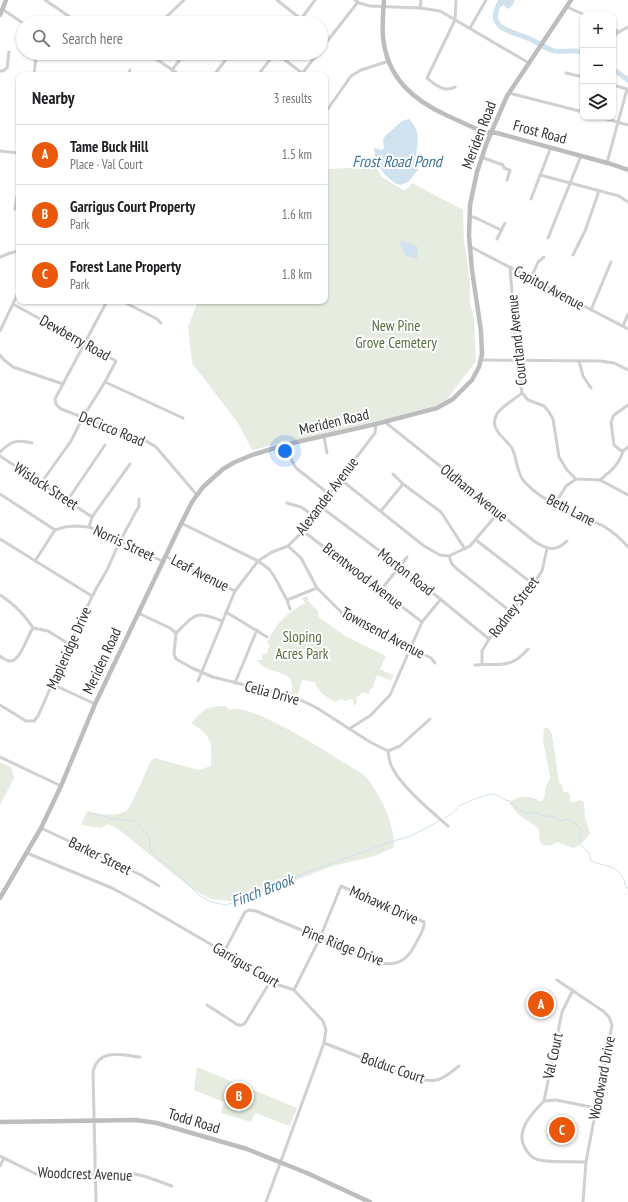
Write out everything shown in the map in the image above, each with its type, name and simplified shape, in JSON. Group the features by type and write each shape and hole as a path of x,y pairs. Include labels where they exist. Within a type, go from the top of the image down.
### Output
{"main road":[{"path":"0,15 6,0"},
{"name":"Frost Road","path":"384,0 383,36 389,61 399,80 407,90 419,100 433,109 485,132 497,132 628,170"},
{"name":"Meriden Road","path":"0,898 41,828 61,786 95,704 162,561 196,495 211,479 227,466 252,455 288,444 324,437 435,409 460,393 472,380 481,360 482,346 470,246 469,216 482,157 491,132 509,93 571,0"},
{"name":"Todd Road","path":"0,1122 136,1120 157,1123 247,1149 307,1173 370,1202"}],"street":[{"path":"45,0 69,16"},
{"path":"167,16 184,0"},
{"path":"277,0 297,16"},
{"path":"303,16 315,0"},
{"path":"420,8 421,0"},
{"path":"455,87 450,90 445,90 427,78 455,20 456,0"},
{"path":"470,28 486,0"},
{"path":"328,39 356,1 370,6 420,8 440,11 529,63"},
{"path":"566,7 580,13"},
{"path":"2,9 16,18"},
{"path":"616,36 628,27"},
{"path":"0,71 7,68 9,52"},
{"path":"34,72 36,60"},
{"path":"157,60 175,72"},
{"path":"172,70 180,60"},
{"path":"216,72 226,60"},
{"path":"260,72 270,60"},
{"path":"285,60 300,72"},
{"path":"304,72 313,60"},
{"path":"328,109 351,76 361,70 389,61"},
{"path":"566,73 580,76"},
{"path":"607,163 627,89 616,86"},
{"path":"509,93 580,111"},
{"path":"611,120 628,125"},
{"path":"531,199 551,147"},
{"path":"0,151 16,153"},
{"path":"548,238 581,156"},
{"path":"482,157 503,165 504,168 510,170 507,180"},
{"path":"540,175 569,184 619,196 628,202"},
{"path":"573,255 585,231 598,191"},
{"path":"15,209 16,203"},
{"path":"469,216 501,230"},
{"path":"497,239 505,223"},
{"name":"Capitol Avenue","path":"470,246 628,329"},
{"path":"0,257 16,252"},
{"path":"531,278 538,262 544,257"},
{"path":"591,310 611,262"},
{"name":"Courtland Avenue","path":"510,267 517,361 522,393 528,400 544,406 549,412 553,419 559,458 567,470 576,478"},
{"path":"0,331 16,298"},
{"name":"Dewberry Road","path":"13,304 116,361 105,382"},
{"path":"0,355 13,367 63,384 105,304"},
{"path":"128,304 157,319 160,323"},
{"path":"623,326 628,314"},
{"path":"481,360 600,361 614,362 628,370"},
{"path":"579,361 583,376 591,388"},
{"path":"41,483 71,440 83,417 105,382 183,418"},
{"name":"DeCicco Road","path":"63,384 55,399 56,404 61,409 148,442 156,447 196,495"},
{"name":"Beth Lane","path":"522,393 497,412 495,426 498,432 512,448 517,468 523,479 534,490 555,504 605,527 628,546"},
{"path":"623,451 614,445 611,422 614,415 628,405"},
{"name":"Oldham Avenue","path":"385,422 498,513 534,541 547,549"},
{"name":"Alexander Avenue","path":"198,681 235,591 258,561 272,552 288,546 303,531 375,433 376,424"},
{"path":"324,437 327,453"},
{"path":"0,452 8,444 17,440 32,443"},
{"path":"288,444 292,461 296,468 329,494"},
{"path":"67,501 105,445"},
{"path":"600,480 616,466 621,459 623,451 628,447"},
{"name":"Wislock Street","path":"0,456 92,517"},
{"path":"89,527 92,517 130,464"},
{"path":"393,474 403,484 441,512 465,549"},
{"path":"555,504 566,486 576,478 600,480 628,495"},
{"path":"340,479 424,546 440,555 449,556 465,549 476,540 498,513"},
{"path":"381,511 403,484"},
{"path":"0,494 55,530 35,561"},
{"name":"Mapleridge Drive","path":"0,705 26,721 34,721 38,716 69,644 92,596 107,570 120,541 139,506 139,499"},
{"path":"287,502 301,507 314,516"},
{"name":"Morton Road","path":"321,507 400,566 489,639"},
{"path":"181,523 258,561 269,569 287,600 290,609"},
{"name":"Norris Street","path":"55,530 75,526 89,527 162,561"},
{"name":"Brentwood Avenue","path":"303,531 422,622"},
{"path":"0,539 92,596"},
{"path":"476,540 533,584"},
{"path":"547,549 557,548 567,541"},
{"name":"Townsend Avenue","path":"288,546 301,558 317,588 343,614 410,647 430,658 435,664"},
{"name":"Rodney Street","path":"482,664 482,652 489,639 542,571 547,549"},
{"name":"Leaf Avenue","path":"165,556 235,591"},
{"path":"449,556 452,564 457,569 511,612"},
{"path":"381,590 407,557"},
{"path":"287,600 317,588"},
{"path":"0,595 15,605 33,628 48,631 69,644"},
{"path":"349,728 371,715 390,695 422,622 441,599"},
{"path":"226,612 267,637"},
{"path":"138,613 170,628 176,633 195,615 204,614 222,622"},
{"path":"0,656 9,661 15,660 19,656 33,628"},
{"path":"235,683 257,630"},
{"name":"Celia Drive","path":"176,633 174,654 179,662 213,677 303,701 317,708 382,749 388,751"},
{"path":"475,665 502,665 514,662 528,649"},
{"path":"52,684 95,704"},
{"path":"430,719 400,746 388,751 389,762 393,770 414,794 448,826"},
{"path":"0,757 61,786"},
{"name":"Barker Street","path":"41,828 141,875 159,886"},
{"name":"Garrigus Court","path":"27,853 112,888 224,952 270,982 294,990 323,1021 326,1030 324,1043 279,1162 266,1202"},
{"name":"Mohawk Drive","path":"320,938 341,886 421,920 424,922 424,926"},
{"name":"Pine Ridge Drive","path":"224,952 245,912 249,910 256,911 380,963 389,965 406,958 415,947 424,926"},
{"path":"294,990 320,938"},
{"name":"Woodward Drive","path":"557,980 609,1017 612,1025 586,1162 583,1202"},
{"path":"207,1005 242,1025 245,1023 270,982"},
{"name":"Val Court","path":"544,1101 562,1012 573,990"},
{"name":"Bolduc Court","path":"324,1043 417,1080 431,1082 442,1078 459,1066"},
{"path":"96,1202 93,1072 95,1064 104,1055 113,1054 140,1057"},
{"path":"586,1162 539,1160 531,1157 523,1146 521,1136 525,1124 544,1101 556,1100 596,1108"},
{"name":"Woodcrest Avenue","path":"0,1156 36,1174 135,1174 172,1186"},
{"path":"0,1166 4,1158"}],"green space":[{"name":"New Pine Grove Cemetery","path":"375,167 382,177 403,190 408,188 412,183 463,210 464,243 470,284 470,302 474,320 476,361 446,400 438,405 390,418 252,450 238,423 192,363 188,327 197,304 328,304 328,169"},
{"name":"Sloping Acres Park","path":"307,596 309,602 318,611 318,616 320,618 345,636 386,656 380,669 392,675 394,674 390,682 390,680 377,675 373,685 374,687 369,690 370,694 363,692 356,698 357,703 354,706 353,700 351,699 345,701 341,699 335,702 328,698 320,691 315,682 302,680 298,696 296,697 289,693 292,691 292,685 288,676 264,667 257,661 262,660 262,654 266,654 270,645 267,642 275,628 287,615 305,603 302,598"},
{"path":"225,706 230,710 239,709 270,720 306,739 358,771 368,779 386,812 392,829 394,847 375,856 332,866 269,891 246,898 229,901 212,899 199,893 117,828 108,824 101,828 81,825 87,811 113,815 127,810 150,762 155,758 199,770 211,766 210,740 204,732 191,723 205,709"},
{"path":"544,728 548,728 552,734 559,782 562,785 563,792 570,794 570,802 581,800 584,803 585,818 590,833 583,842 575,848 557,842 550,846 543,845 540,841 538,828 518,814 509,803 524,797 535,798 540,801 543,799 546,787 550,780 543,740"},
{"path":"0,762 11,767 14,778 0,805"},
{"path":"197,1067 297,1108 290,1126 255,1113 251,1122 221,1113 224,1102 194,1090"},
{"path":"555,1123 575,1124 573,1139 546,1136"}],"water":[{"path":"498,0 515,0 512,6 507,9 504,5 496,9"},
{"name":"Frost Road Pond","path":"409,119 417,131 418,137 416,155 418,170 408,182 401,185 396,184 385,175 376,162 374,148 382,150 384,148 383,140 385,136 402,121"},
{"path":"401,240 418,247 417,259 405,255 400,244"}],"waterway":[{"path":"501,0 495,17 497,23 501,27 530,39 551,50 580,52"},
{"path":"616,71 628,80"},
{"name":"Finch Brook","path":"445,818 459,806 492,794 498,795 507,801 509,800 521,811 528,814 535,813 547,817 550,815 560,821 568,819 576,824 582,831 578,837 582,846 589,853 591,861 612,867 618,871 628,889"},
{"name":"Finch Brook","path":"91,813 109,818 135,821 149,837 151,851 157,858 177,873 199,895 211,902 226,905 300,875 381,845 411,836 439,821"}],"place":[{"name":"Tame Buck Hill","path":"541,1004"},
{"name":"Garrigus Court Property","path":"239,1096"},
{"name":"Forest Lane Property","path":"562,1130"}]}
